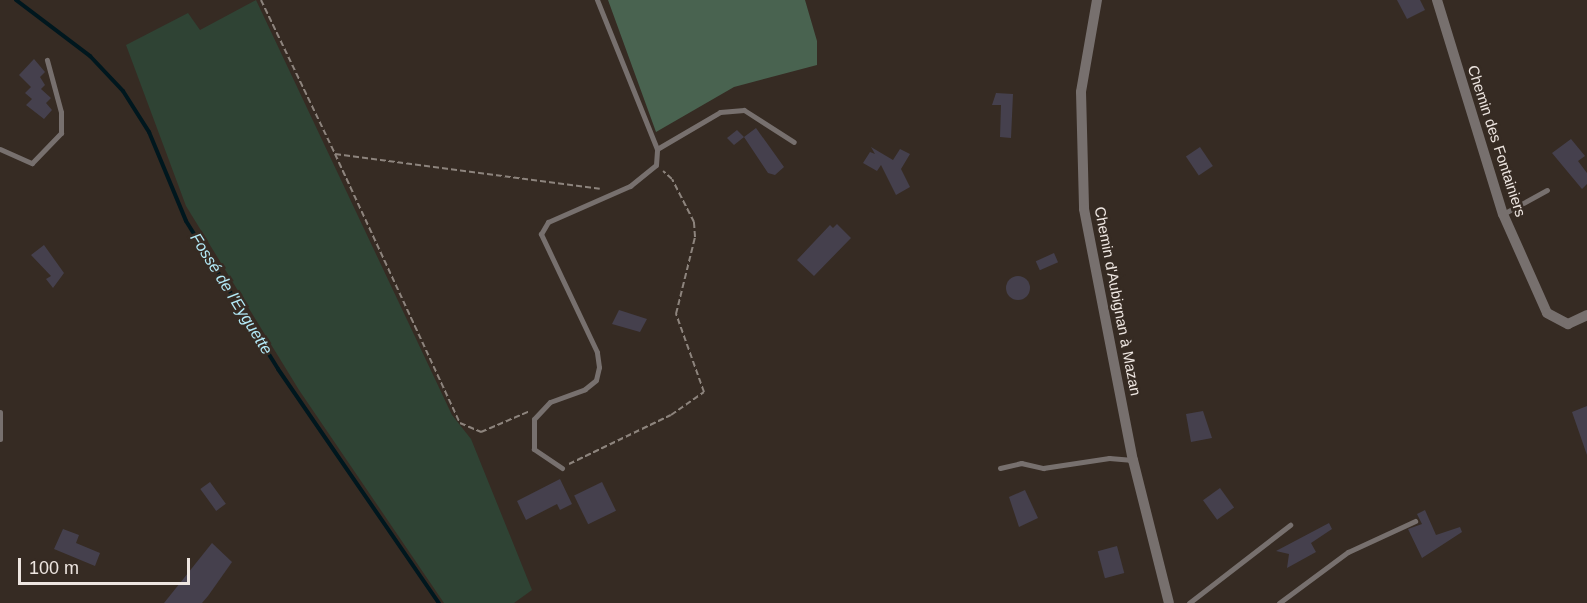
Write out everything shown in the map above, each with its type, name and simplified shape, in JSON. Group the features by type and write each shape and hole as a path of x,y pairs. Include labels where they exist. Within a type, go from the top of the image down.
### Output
{"street":[{"name":"Chemin d'Aubignan à Mazan","path":"1097,0 1081,92 1080,164 1090,253 1133,460 1169,603"},
{"name":"Chemin des Fontainiers","path":"1437,0 1503,214 1547,313 1568,324 1587,315"}],"lane":[{"path":"562,468 534,449 531,436 534,419 550,402 585,389 596,380 599,367 597,352 541,234 548,222 618,192 656,165 657,148 597,0"},
{"path":"0,149 32,163 61,133 61,112 47,60"},
{"path":"657,148 720,112 744,110 794,141"},
{"path":"1503,214 1547,190"},
{"path":"0,412 0,439"},
{"path":"1000,468 1021,463 1043,468 1109,458 1133,460"},
{"path":"1279,603 1348,552 1415,521"},
{"path":"1189,603 1290,525"}],"path":[{"path":"261,0 460,423 481,432 550,402"},
{"path":"335,154 618,192"},
{"path":"562,468 671,415 704,392 676,314 695,237 694,222 672,178 656,165"}],"green space":[{"path":"256,0 452,415 471,439 532,590 514,603 444,603 299,390 186,206 126,45 188,13 200,30"},
{"path":"608,0 805,0 817,41 817,65 734,87 656,132"}],"building":[{"path":"1397,0 1420,0 1425,10 1407,19"},
{"path":"34,59 45,72 40,77 45,85 41,89 51,98 46,103 52,110 44,119 26,105 32,99 25,93 31,87 19,75"},
{"path":"996,93 1013,94 1011,138 1000,137 1001,105 992,105"},
{"path":"756,128 784,167 775,175 768,173 744,137"},
{"path":"737,130 744,137 734,145 727,138"},
{"path":"1571,139 1585,156 1578,161 1587,173 1587,184 1582,189 1552,153"},
{"path":"871,147 893,160 900,149 910,154 901,169 910,187 896,195 881,165 877,171 863,163 870,152 875,154"},
{"path":"1200,147 1213,166 1199,176 1186,157"},
{"path":"837,224 851,238 814,276 797,260 830,225 833,228"},
{"path":"44,245 64,273 53,288 46,279 51,276 31,255"},
{"path":"1054,253 1058,262 1040,270 1036,261"},
{"path":"1018,276 1027,279 1030,288 1027,297 1018,300 1009,297 1006,288 1009,279"},
{"path":"619,310 647,319 640,332 612,324"},
{"path":"1587,406 1587,455 1572,412"},
{"path":"1203,411 1212,438 1191,442 1186,414"},
{"path":"560,479 572,504 560,510 557,504 526,520 517,501"},
{"path":"210,482 226,504 216,511 200,489"},
{"path":"602,482 616,511 588,524 574,496"},
{"path":"1220,488 1234,507 1217,520 1203,500"},
{"path":"1025,490 1038,518 1019,527 1009,497"},
{"path":"1425,510 1436,535 1460,527 1462,532 1422,558 1408,529 1422,524 1417,514"},
{"path":"1329,523 1332,529 1311,543 1316,552 1287,568 1289,554 1276,551"},
{"path":"63,529 79,535 76,543 100,553 95,566 54,549"},
{"path":"212,543 232,562 208,596 202,603 164,603"},
{"path":"1117,546 1124,573 1105,578 1098,551"}],"waterway":[{"name":"Fossé de l'Eyguette","path":"16,0 90,56 123,91 149,132 186,221 278,369 439,603"}]}
